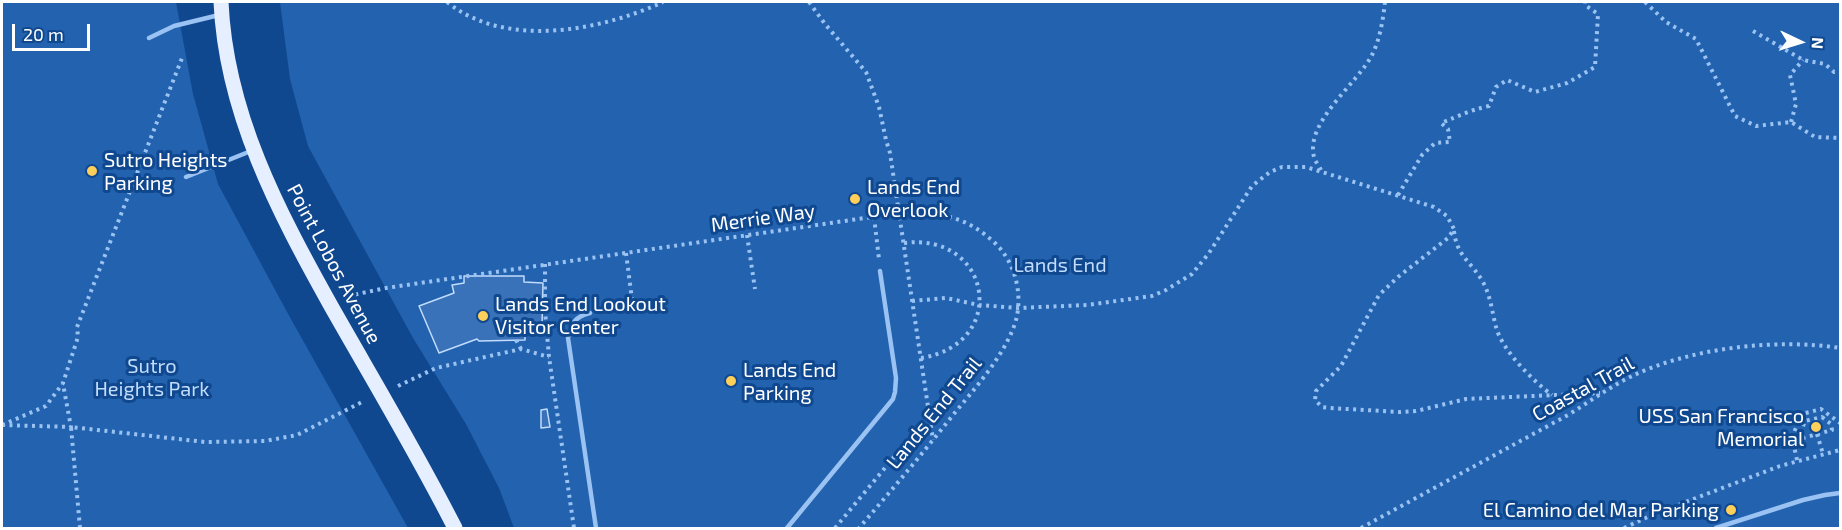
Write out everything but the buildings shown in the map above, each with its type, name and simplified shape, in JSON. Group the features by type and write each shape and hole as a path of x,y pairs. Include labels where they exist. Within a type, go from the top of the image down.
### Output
{"main road":[{"name":"Point Lobos Avenue","path":"221,8 231,81 260,167 276,203 302,255 455,528"}],"lane":[{"path":"149,38 221,8"},
{"path":"186,177 254,150"},
{"path":"787,528 893,399 896,392 896,378 880,271"},
{"path":"590,313 580,316 574,322 568,338 596,528"},
{"path":"1716,528 1792,503 1840,493"}],"path":[{"path":"447,2 480,21 518,30 552,31 607,22 638,13 663,2"},
{"path":"809,2 866,72 879,107 890,153 933,440"},
{"path":"1321,170 1314,158 1317,128 1372,56 1380,33 1385,2"},
{"path":"1398,195 1422,155 1435,143 1450,142 1448,129 1441,123 1470,110 1489,106 1496,87 1507,80 1535,92 1567,83 1595,67 1598,14 1585,5 1585,2"},
{"path":"1645,2 1666,22 1696,39 1735,116 1756,126 1791,122 1815,137 1840,138"},
{"path":"1753,32 1803,60 1825,64 1834,72 1840,71"},
{"path":"2,425 46,406 63,383 78,337 76,327 182,58"},
{"path":"1791,122 1796,104 1790,75 1803,60"},
{"path":"912,301 946,298 980,305 1018,308 1055,307 1152,296 1192,274 1201,264 1252,186 1260,178 1282,167 1306,167 1398,195 1441,211 1451,222 1458,249 1479,276 1488,295 1501,339 1533,378 1552,395"},
{"name":"Merrie Way","path":"328,301 373,290 545,264 899,213 922,212 964,221 994,242 1008,259 1018,288 1018,308"},
{"path":"874,217 880,271"},
{"path":"1454,229 1448,238 1398,277 1379,296 1341,366 1316,391 1315,400 1322,406 1330,408 1400,412 1416,411 1466,399 1600,393"},
{"path":"747,235 755,289"},
{"path":"904,243 922,241 954,252 965,261 977,283 980,305 971,329 952,348 943,353 921,358"},
{"path":"626,253 633,307"},
{"path":"545,264 545,311 549,357 574,528"},
{"name":"Lands End Trail","path":"859,528 933,440 994,361 1008,338 1017,317 1018,308"},
{"path":"516,340 521,349"},
{"name":"Coastal Trail","path":"1361,528 1568,415 1600,393 1656,366 1683,357 1709,352 1775,345 1826,345 1840,348"},
{"path":"2,425 71,427 205,442 265,441 297,435 436,368 521,349 549,357"},
{"path":"63,383 71,427 80,528"},
{"path":"1797,460 1792,437 1802,414 1821,409 1840,423"},
{"path":"835,528 929,414"},
{"path":"1822,417 1831,424 1832,430 1817,434 1803,438 1802,431 1805,421 1822,417"},
{"path":"1817,434 1822,454"},
{"path":"1624,528 1654,514 1797,460 1840,450"}],"green space":[{"name":"Sutro Heights Park","path":"2,2 176,2 193,94 218,184 408,528 2,528"},
{"name":"Lands End","path":"280,2 1840,2 1840,528 514,528 499,488 466,424 413,338 308,146 290,79"}],"place":[{"name":"Sutro Heights Parking","path":"92,171"},
{"name":"Lands End Overlook","path":"855,199"},
{"name":"Lands End Lookout Visitor Center","path":"483,316"},
{"name":"Lands End Parking","path":"731,381"},
{"name":"USS San Francisco Memorial","path":"1816,427"},
{"name":"El Camino del Mar Parking","path":"1731,510"}]}
